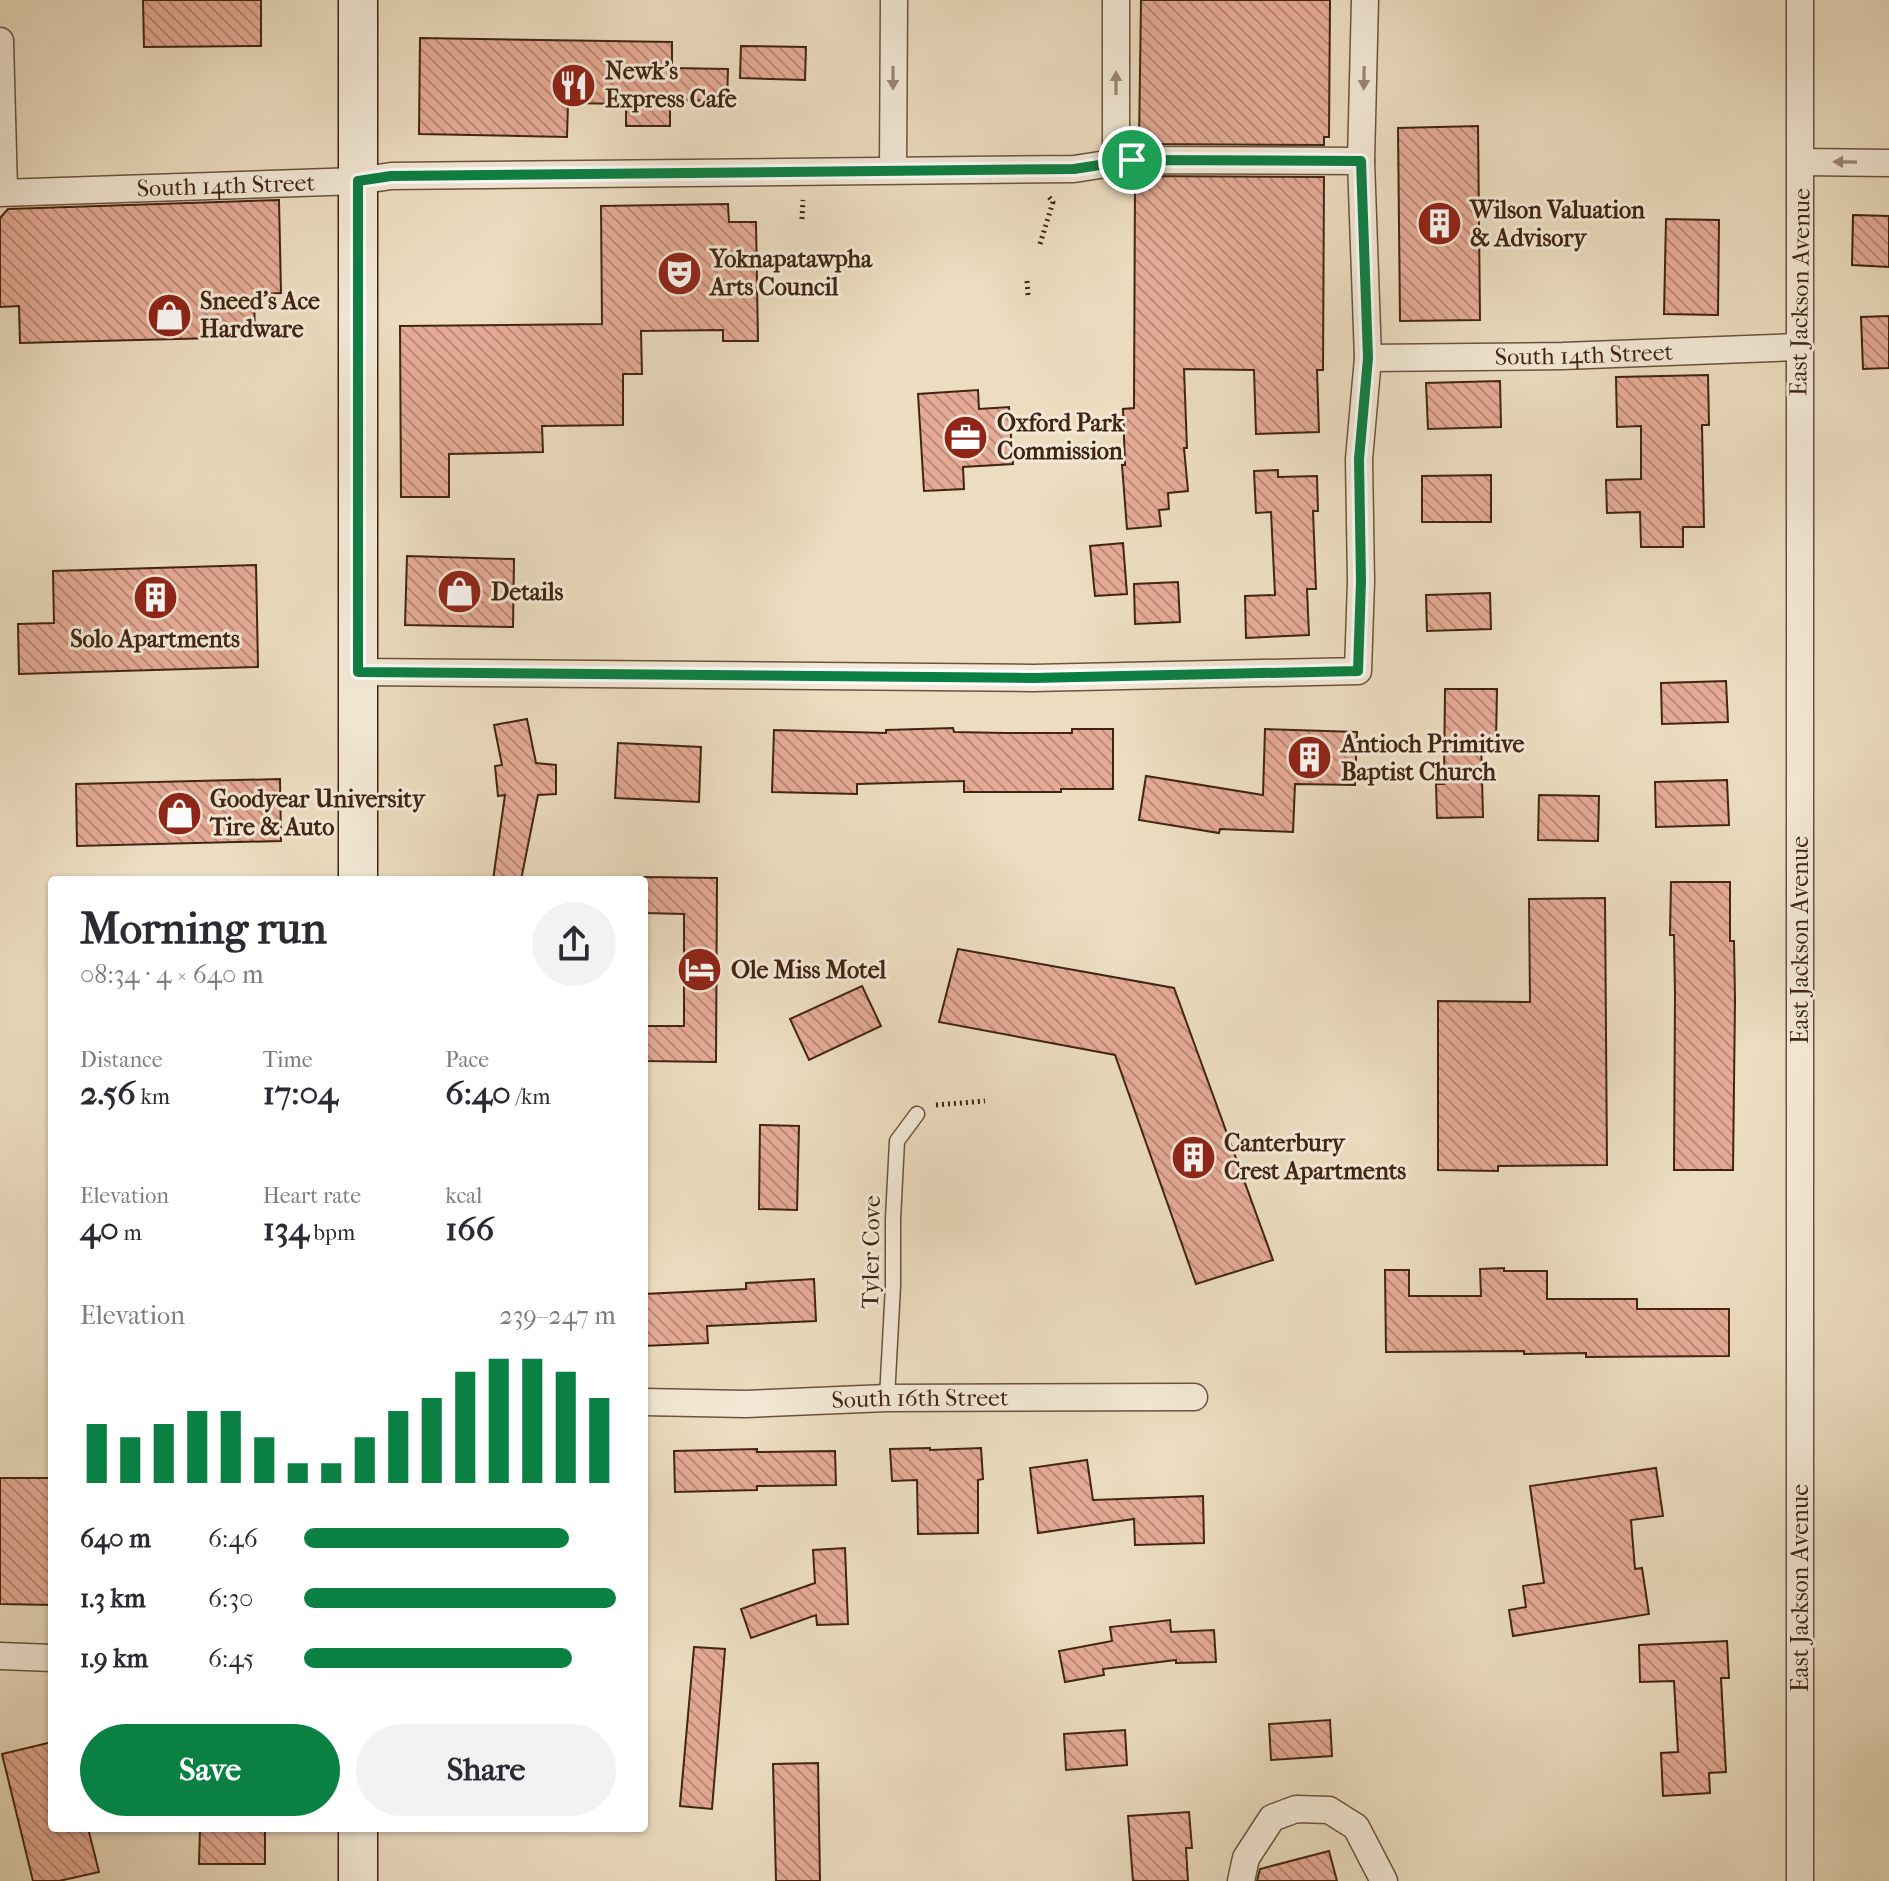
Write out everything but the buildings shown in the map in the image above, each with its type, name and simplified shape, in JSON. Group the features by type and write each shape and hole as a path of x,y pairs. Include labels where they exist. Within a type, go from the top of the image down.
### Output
{"main road":[{"path":"358,0 358,876"},
{"path":"358,1832 358,1881"}],"street":[{"path":"893,170 894,0"},
{"path":"1116,0 1116,161"},
{"path":"358,672 1033,678 1358,671 1361,581 1359,459 1368,358 1361,161 1365,0"},
{"name":"East Jackson Avenue","path":"1800,0 1800,1881"},
{"path":"0,41 2,192"},
{"name":"South 14th Street","path":"2,192 358,181 391,176 1074,169 1116,161 1361,161"},
{"path":"1801,162 1889,163"},
{"name":"South 14th Street","path":"1368,358 1563,356 1798,347"},
{"name":"South 16th Street","path":"648,1402 746,1404 887,1398 1194,1397"},
{"path":"0,1656 48,1658"},
{"path":"1241,1881 1246,1858 1272,1818 1296,1809 1329,1810 1356,1827 1384,1881"}],"lane":[{"name":"Tyler Cove","path":"887,1398 897,1141 917,1114"}],"path":[{"path":"802,219 803,191"},
{"path":"1040,244 1053,202 1048,197"},
{"path":"1027,281 1028,295"},
{"path":"917,1114 941,1103 985,1101"}],"place":[{"name":"Newk's Express Cafe","path":"574,85"},
{"name":"Wilson Valuation & Advisory","path":"1439,224"},
{"name":"Yoknapatawpha Arts Council","path":"679,273"},
{"name":"Sneed's Ace Hardware","path":"169,315"},
{"name":"Oxford Park Commission","path":"966,437"},
{"name":"Details","path":"460,592"},
{"name":"Solo Apartments","path":"155,597"},
{"name":"Antioch Primitive Baptist Church","path":"1310,758"},
{"name":"Goodyear University Tire & Auto","path":"179,813"},
{"name":"Ole Miss Motel","path":"700,970"},
{"name":"Canterbury Crest Apartments","path":"1193,1157"}],"route":[{"path":"1132,160 1361,161 1368,358 1359,459 1361,581 1358,671 1033,678 358,672 358,181 391,176 1074,169 1132,160"}]}
